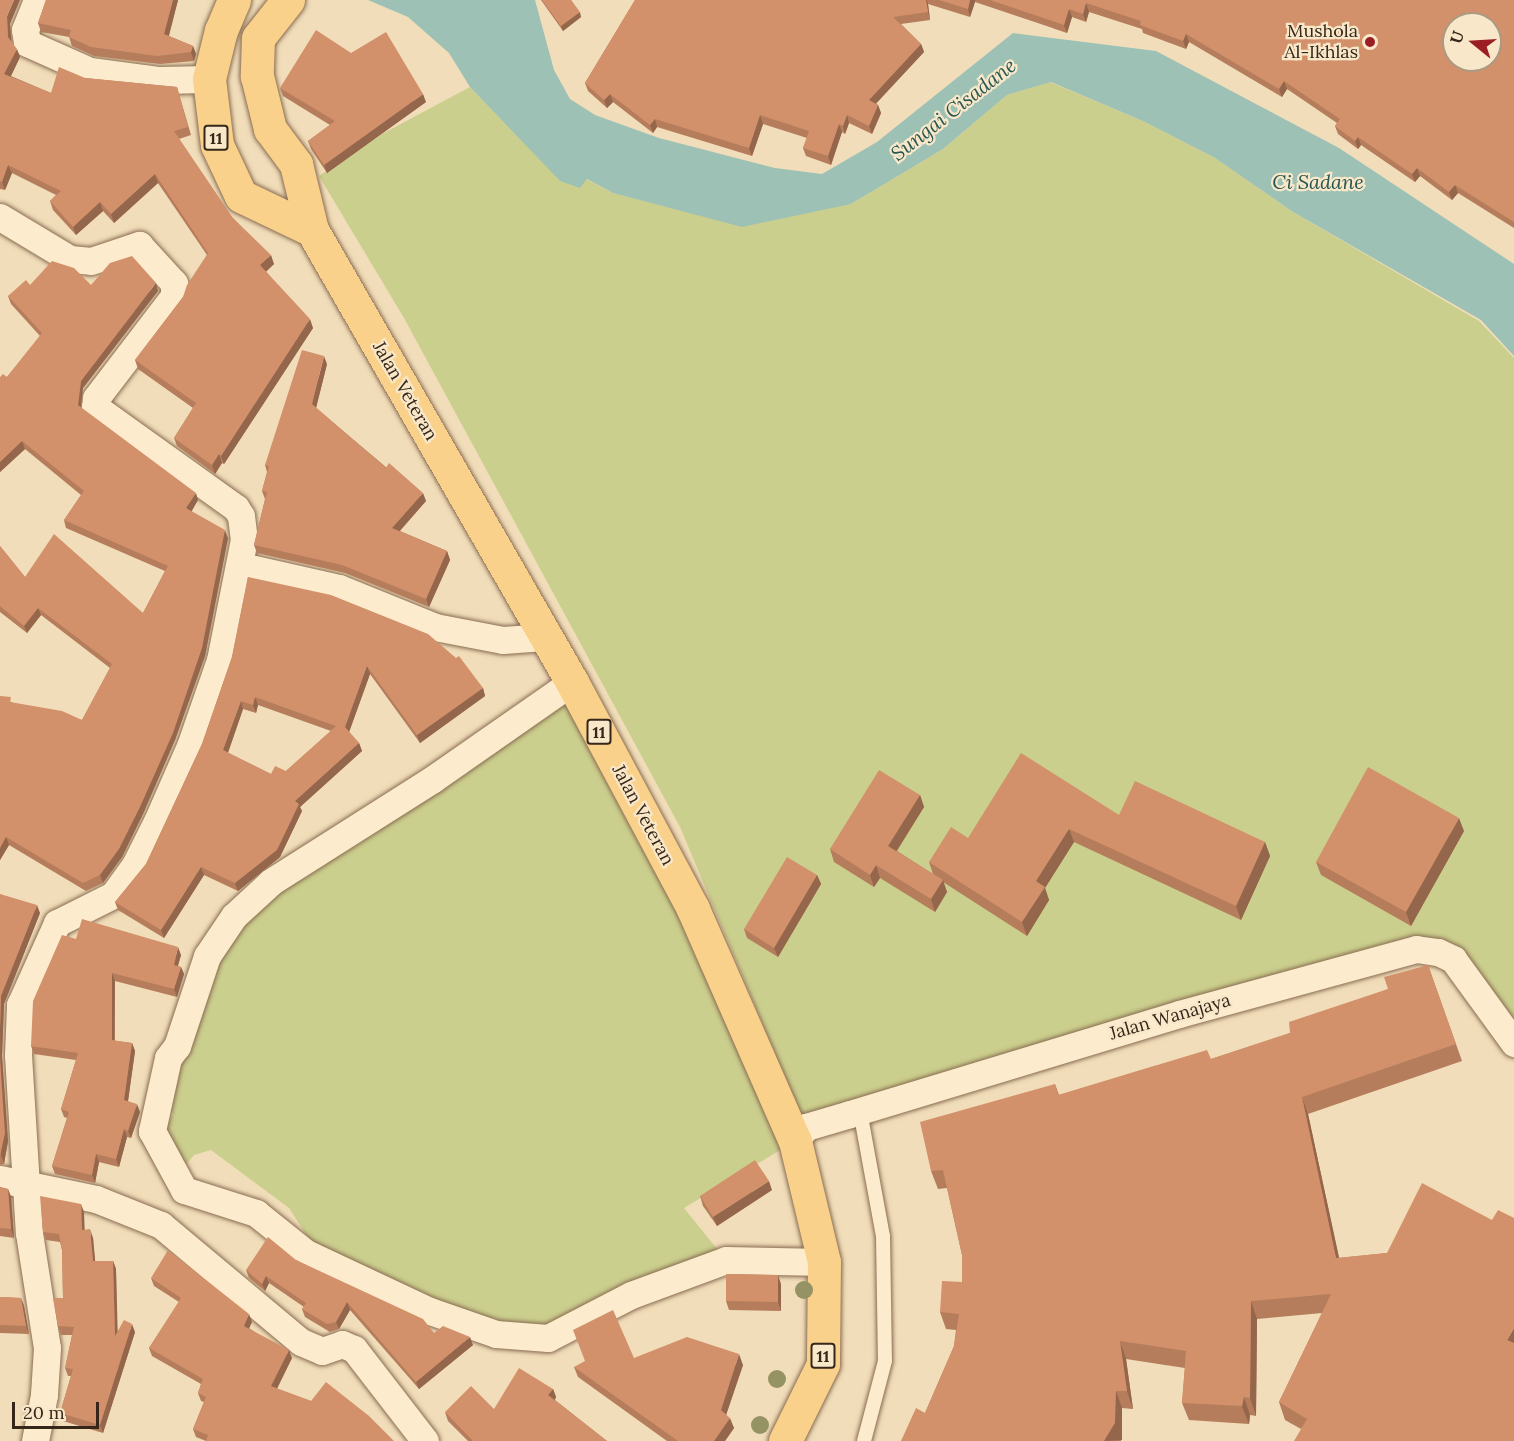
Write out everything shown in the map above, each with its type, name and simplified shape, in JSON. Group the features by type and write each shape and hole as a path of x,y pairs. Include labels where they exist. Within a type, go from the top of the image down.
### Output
{"main road":[{"name":"11","path":"234,0 221,30 209,79 217,145 241,196 312,230"},
{"name":"Jalan Veteran","path":"288,0 258,38 257,76 270,129 296,164 312,230 572,682 693,909 795,1141 824,1262 823,1364 784,1441"}],"street":[{"path":"37,0 26,30 27,43 90,72 159,80 209,79"},
{"path":"0,217 70,259 91,261 139,245 174,283 174,296 96,398 95,406 236,508 243,523 241,566 219,660 190,746 157,821 135,865 113,896 57,922 10,1004 18,1055 29,1187 29,1233 47,1348 44,1395 35,1441"},
{"path":"241,566 339,588 435,627 503,640 545,637"},
{"path":"572,682 433,779 271,882 234,916 207,956 177,1046 168,1058 152,1131 184,1190 256,1213 306,1253 430,1311 496,1334 548,1338 636,1293 726,1260 824,1262"},
{"name":"Jalan Wanajaya","path":"795,1141 806,1127 1196,1008 1416,950 1438,952 1453,959 1514,1042"},
{"path":"0,1179 29,1187 96,1199 147,1218 301,1342 322,1351 349,1344 425,1441"}],"lane":[{"path":"860,1111 883,1236 885,1361 864,1441"}],"green space":[{"path":"1050,82 1145,122 1215,158 1293,212 1479,321 1514,358 1514,1043 1438,952 806,1127 680,827 404,318 319,176 382,134 470,87 532,151 613,193 695,214 851,204 943,149 1007,95"},
{"path":"572,682 795,1141 684,1208 726,1260 548,1338 323,1261 289,1208 211,1150 194,1155 184,1167 160,1136 173,1114 163,1103 234,916"}],"water":[{"name":"Ci Sadane","path":"368,0 535,0 554,70 570,99 595,115 659,138 775,168 822,174 877,142 1013,33 1156,51 1339,148 1514,264 1514,356 1481,320 1293,212 1215,158 1145,122 1051,82 1007,95 943,149 851,204 742,227 613,193 587,179 580,188 560,181 470,87 449,53 408,17"}],"building":[{"path":"0,0 14,0 7,16 8,37 17,49 4,74 51,93 59,67 85,78 177,87 188,127 174,131 232,217 271,255 260,265 310,319 221,456 219,454 212,465 174,438 196,403 135,360 183,297 187,285 208,253 155,174 111,214 100,202 73,227 50,201 61,191 8,165 2,182 0,181"},
{"path":"46,0 173,0 164,34 193,46 191,52 157,56 91,47 69,37 71,30 38,23"},
{"path":"542,0 571,0 580,12 561,26"},
{"path":"635,0 926,0 928,12 893,17 921,44 869,100 878,105 869,126 847,115 843,126 839,124 828,156 803,148 809,131 760,115 749,148 655,119 650,125 610,94 604,100 585,83"},
{"path":"939,0 970,0 968,9"},
{"path":"990,0 1514,0 1514,222 1455,185 1449,192 1417,168 1412,174 1358,137 1355,141 1335,126 1340,119 1284,81 1279,89 1186,34 1183,41 1140,25 1141,21 1086,3 1083,14 1069,9 1064,25"},
{"path":"316,30 351,53 386,32 423,94 324,165 308,141 335,121 280,88"},
{"path":"132,256 156,283 81,381 78,405 196,493 186,508 225,530 202,648 173,733 119,849 100,875 83,883 6,837 0,848 0,696 11,697 10,702 62,711 82,720 112,664 38,608 24,626 0,606 0,546 25,577 54,534 143,613 168,566 64,520 84,491 22,441 0,462 0,377 3,374 7,377 42,333 8,296 26,280 30,285 52,261 74,268 91,285 110,263"},
{"path":"302,350 324,356 312,404 386,468 389,463 423,493 392,528 447,551 426,599 342,565 254,545 267,492 262,491 269,466 265,465"},
{"path":"248,577 331,595 428,634 456,658 459,656 483,688 417,735 367,666 345,727 359,743 295,801 299,804 277,850 235,883 201,867 161,930 115,902 146,864 202,744 232,657","holes":["255,697 336,726 286,771 275,766 271,774 223,750 241,701 253,705"]},
{"path":"1021,753 1119,815 1135,781 1265,842 1236,906 1069,829 1036,881 1045,887 1022,922 929,862 951,827 968,838"},
{"path":"1368,767 1459,818 1406,912 1316,862"},
{"path":"879,770 920,795 888,846 943,880 931,899 876,865 870,875 830,849"},
{"path":"787,857 817,875 774,948 744,929"},
{"path":"0,894 37,905 1,996 0,1029"},
{"path":"82,919 178,947 174,965 181,967 174,989 112,973 112,1040 132,1043 124,1100 137,1104 128,1131 124,1129 116,1159 96,1154 92,1175 52,1166 69,1112 61,1109 78,1053 31,1046 33,1001 62,935 76,939"},
{"path":"1428,965 1456,1044 1302,1097 1336,1258 1387,1253 1422,1183 1492,1220 1498,1210 1514,1218 1514,1328 1507,1340 1514,1343 1514,1441 1294,1441 1307,1419 1279,1402 1331,1294 1251,1301 1250,1398 1244,1397 1242,1406 1182,1403 1186,1351 1120,1341 1127,1391 1116,1391 1115,1423 1104,1441 901,1441 916,1408 925,1413 954,1346 959,1314 940,1312 942,1281 962,1282 962,1255 943,1170 931,1171 920,1122 1055,1084 1058,1095 1207,1050 1211,1059 1290,1033 1289,1022 1388,989 1384,977"},
{"path":"0,1059 5,1133 0,1156"},
{"path":"755,1160 769,1181 713,1217 700,1196"},
{"path":"0,1187 8,1189 11,1229 0,1228"},
{"path":"40,1196 81,1204 82,1230 90,1229 93,1261 113,1261 115,1336 124,1320 132,1324 100,1425 60,1413 73,1369 65,1368 74,1327 58,1326 53,1298 63,1298 62,1250 59,1234 43,1232"},
{"path":"268,1237 296,1260 423,1319 434,1333 443,1326 470,1337 416,1382 347,1302 336,1322 327,1324 302,1309 306,1303 266,1276 262,1284 246,1270"},
{"path":"168,1250 249,1314 244,1326 289,1350 271,1386 311,1401 326,1382 369,1416 394,1441 206,1441 208,1435 193,1429 206,1397 198,1393 203,1379 149,1348 181,1298 151,1278"},
{"path":"726,1274 778,1275 778,1302 726,1301"},
{"path":"0,1297 21,1298 26,1326 0,1325"},
{"path":"613,1310 634,1358 687,1337 739,1354 721,1410 730,1418 714,1441 678,1441 574,1367 585,1361 573,1330"},
{"path":"519,1368 553,1389 548,1395 607,1441 473,1441 445,1412 471,1386 494,1409"}],"place":[{"name":"Mushola Al-Ikhlas","path":"1370,42"}],"water label":[{"name":"Sungai Cisadane","path":"953,109"}]}
